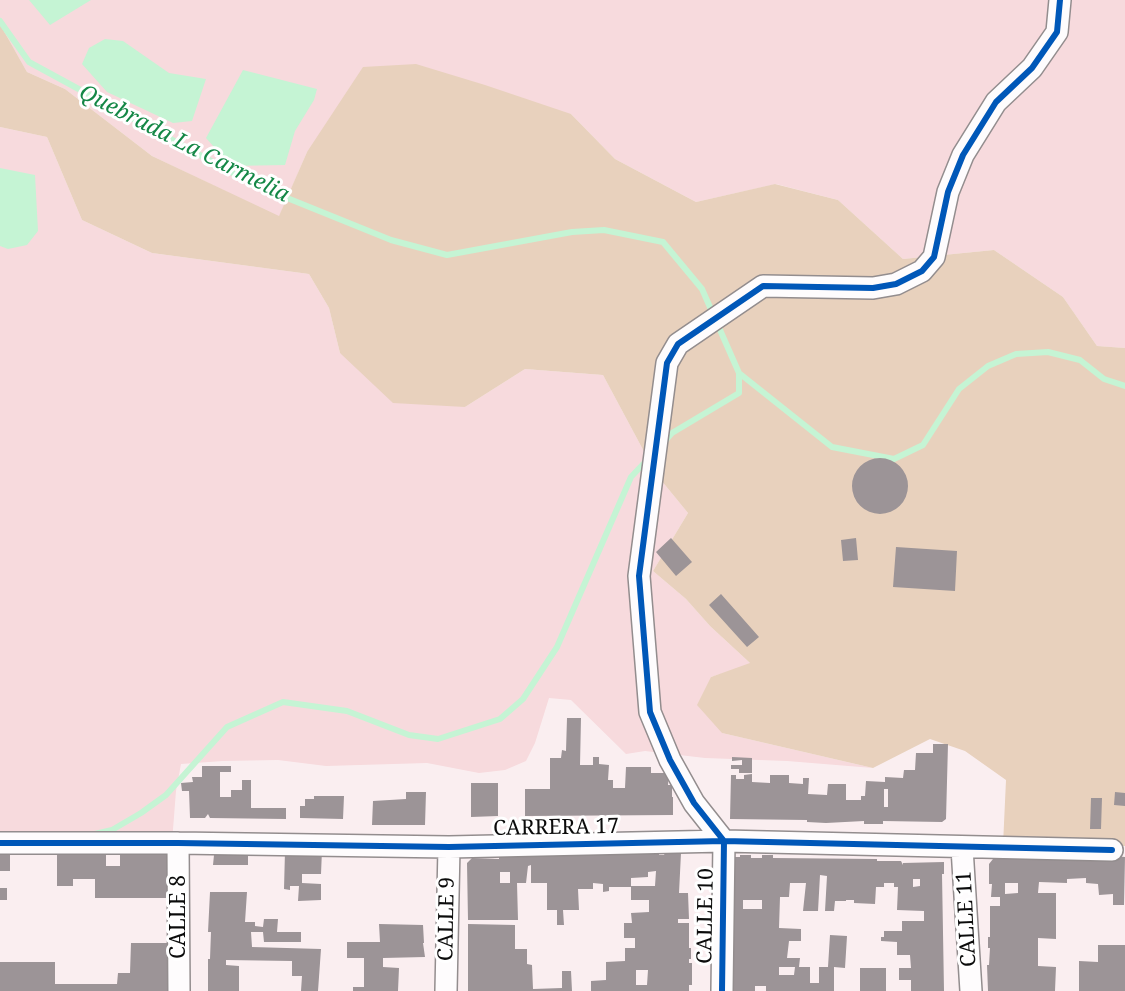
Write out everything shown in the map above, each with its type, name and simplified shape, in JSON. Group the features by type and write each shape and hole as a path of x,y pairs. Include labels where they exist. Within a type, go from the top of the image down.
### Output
{"street":[{"path":"724,841 694,803 670,760 650,712 639,576 667,363 678,345 763,286 873,288 896,284 922,271 934,257 948,192 963,155 996,102 1032,68 1057,32 1060,0"},
{"name":"CARRERA 17","path":"0,843 449,847 724,841 1112,850"},
{"name":"CALLE 10","path":"722,991 724,841"},
{"name":"CALLE 8","path":"178,843 179,991"},
{"name":"CALLE 9","path":"446,991 449,847"},
{"name":"CALLE 11","path":"962,848 971,991"}],"shaded area":[{"path":"0,0 1125,0 1125,348 1097,346 1063,297 994,250 903,259 838,200 776,184 696,202 615,159 571,114 307,152 279,217 152,156 65,89 27,72 0,24"},
{"path":"29,0 91,0 50,25"},
{"path":"0,24 27,72 65,89 152,156 279,216 307,152 363,67 416,64 571,114 615,159 696,202 775,184 838,200 903,259 994,250 1063,297 1097,346 1125,348 1125,846 1003,845 1006,780 965,751 930,739 873,768 722,733 697,705 711,677 750,663 710,626 686,599 653,571 688,513 656,474 603,375 525,369 465,407 393,403 340,353 329,308 309,274 152,253 82,220 47,137 0,127"},
{"path":"105,39 123,41 169,73 206,79 192,121 173,123 107,92 82,64 89,48"},
{"path":"243,70 317,89 314,100 295,131 285,165 231,166 206,138"},
{"path":"0,127 47,137 82,220 152,253 309,274 329,308 340,353 465,407 525,369 603,375 656,474 688,513 653,571 686,599 710,626 751,664 711,677 722,733 873,768 787,761 705,758 645,751 626,754 571,700 549,698 535,743 526,761 505,770 479,773 427,763 326,766 278,760 181,764 176,791 172,842 0,841"},
{"path":"0,168 35,175 38,231 27,245 8,249 0,246"}],"building":[{"path":"874,458 886,458 900,466 908,480 906,497 900,506 886,514 874,514 857,502 852,492 852,480 864,463"},
{"path":"671,538 692,562 676,576 656,552"},
{"path":"856,538 858,560 843,561 841,540"},
{"path":"896,547 957,551 955,591 893,587"},
{"path":"721,594 759,637 747,647 709,605"},
{"path":"567,718 581,718 580,765 593,765 593,757 599,757 599,764 609,765 608,780 613,780 613,788 625,788 626,767 651,767 651,773 669,773 668,785 672,785 673,815 525,816 525,789 550,789 550,758 561,758 562,750 566,751"},
{"path":"933,744 948,744 946,819 942,822 883,821 883,824 864,824 864,821 826,823 807,822 807,820 730,819 731,775 736,775 736,779 744,779 744,775 752,774 752,782 770,783 770,775 789,775 789,783 803,784 803,778 809,778 808,794 827,795 828,784 846,784 846,800 861,800 861,796 865,796 866,781 885,782 885,777 903,778 904,770 915,770 916,753 933,753","holes":["884,789 888,789 888,807 884,807"]},
{"path":"732,757 752,758 752,773 739,773 739,769 731,769 731,765 742,765 742,760 732,761"},
{"path":"202,766 231,766 231,772 220,772 220,797 231,797 231,790 242,790 242,780 251,780 251,808 286,808 286,819 210,818 208,814 205,818 190,818 189,791 182,791 181,783 193,782 192,777 202,777"},
{"path":"471,783 498,783 498,816 471,817"},
{"path":"406,792 426,792 425,825 372,825 373,801 406,799"},
{"path":"1115,792 1125,793 1125,806 1114,805"},
{"path":"314,796 344,796 343,819 300,818 300,806 305,806 305,799 314,799"},
{"path":"1091,798 1102,798 1101,829 1090,829"},
{"path":"248,847 248,865 213,865 214,855 220,850"},
{"path":"57,850 106,854 106,866 120,866 120,854 170,853 167,898 95,898 95,879 73,879 73,886 57,886"},
{"path":"322,850 321,874 302,874 302,883 321,884 321,900 298,901 299,886 290,886 290,890 284,889 285,851"},
{"path":"0,852 10,852 10,871 0,871"},
{"path":"630,852 659,852 659,855 681,853 679,893 688,893 689,919 678,919 678,923 689,923 691,959 689,963 692,963 692,985 689,985 689,991 591,991 591,981 606,980 606,962 625,961 625,948 635,948 635,938 624,938 624,923 632,923 631,913 649,912 649,900 631,900 631,887 609,887 609,891 603,892 603,884 593,883 593,889 578,889 579,910 563,910 564,925 557,925 557,910 547,910 547,883 531,883 531,865 528,866 526,883 517,883 518,920 468,920 467,863 472,858 499,859 499,855 631,855","holes":["656,871 655,886 631,886 631,878 648,877 648,872","500,872 510,872 510,883 500,883","636,970 648,970 647,985 636,985"]},
{"path":"740,855 751,855 751,858 762,858 762,855 773,855 773,858 877,859 877,861 901,861 903,865 903,863 944,862 944,874 942,874 944,991 911,991 911,980 899,980 899,968 911,968 910,955 897,955 897,942 881,941 884,931 902,931 902,921 924,921 924,911 897,910 898,887 894,887 894,883 884,883 884,887 876,887 875,904 854,903 854,900 835,901 834,911 825,911 827,876 820,875 818,911 803,911 806,883 790,883 789,897 780,897 779,928 801,929 801,941 789,941 787,958 800,958 799,967 810,967 810,983 819,983 819,967 828,967 830,935 847,936 845,968 834,967 834,991 766,991 766,986 755,986 755,991 726,991 731,857 740,857","holes":["913,879 920,879 920,886 913,887","743,900 762,900 762,909 743,909","779,967 795,967 794,975 779,975"]},
{"path":"1125,857 1124,905 1113,905 1113,894 1099,895 1098,884 1086,883 1086,878 1067,879 1067,883 1039,882 1038,893 1056,893 1056,939 1038,938 1038,966 1056,967 1055,991 988,991 990,906 1000,906 1000,897 991,897 992,884 989,884 989,864 993,859","holes":["1005,883 1018,883 1018,893 1005,894"]},
{"path":"0,888 7,888 7,900 0,900"},
{"path":"210,892 247,892 245,922 255,922 255,926 263,927 264,919 278,919 277,932 301,932 301,942 264,942 263,932 251,932 252,947 321,949 318,991 301,991 302,976 292,976 292,961 226,960 226,965 239,966 239,991 208,991 211,932 208,932"},
{"path":"379,924 423,925 425,957 383,958 383,967 399,968 398,991 353,991 353,987 364,987 364,958 347,958 347,942 380,942"},
{"path":"468,924 515,925 515,949 527,949 527,964 532,965 533,989 562,988 562,971 571,971 572,991 468,991"},
{"path":"131,943 170,943 170,962 167,962 167,991 0,991 0,962 55,962 55,984 117,984 118,973 130,973"},
{"path":"1098,945 1125,945 1125,991 1079,991 1079,961 1098,962"},
{"path":"860,968 886,968 886,991 860,991"}],"waterway":[{"name":"Quebrada La Carmelia","path":"0,21 29,62 255,185 391,240 447,255 572,232 604,230 663,242 702,289 739,373 832,447 894,459 923,445 959,389 988,366 1016,354 1048,352 1080,360 1104,379 1125,386"},
{"path":"664,442 672,433 739,393 739,373"},
{"path":"95,834 112,830 166,795 227,727 283,702 347,711 409,735 438,739 500,719 523,699 557,647 631,477 647,460"}],"cycle path":[{"path":"722,991 724,841 694,803 670,760 650,712 639,576 667,363 678,344 763,286 873,288 896,284 922,271 934,257 948,192 963,155 996,102 1032,68 1057,32 1060,0"},
{"path":"0,843 449,847 724,841 1112,850"}]}
